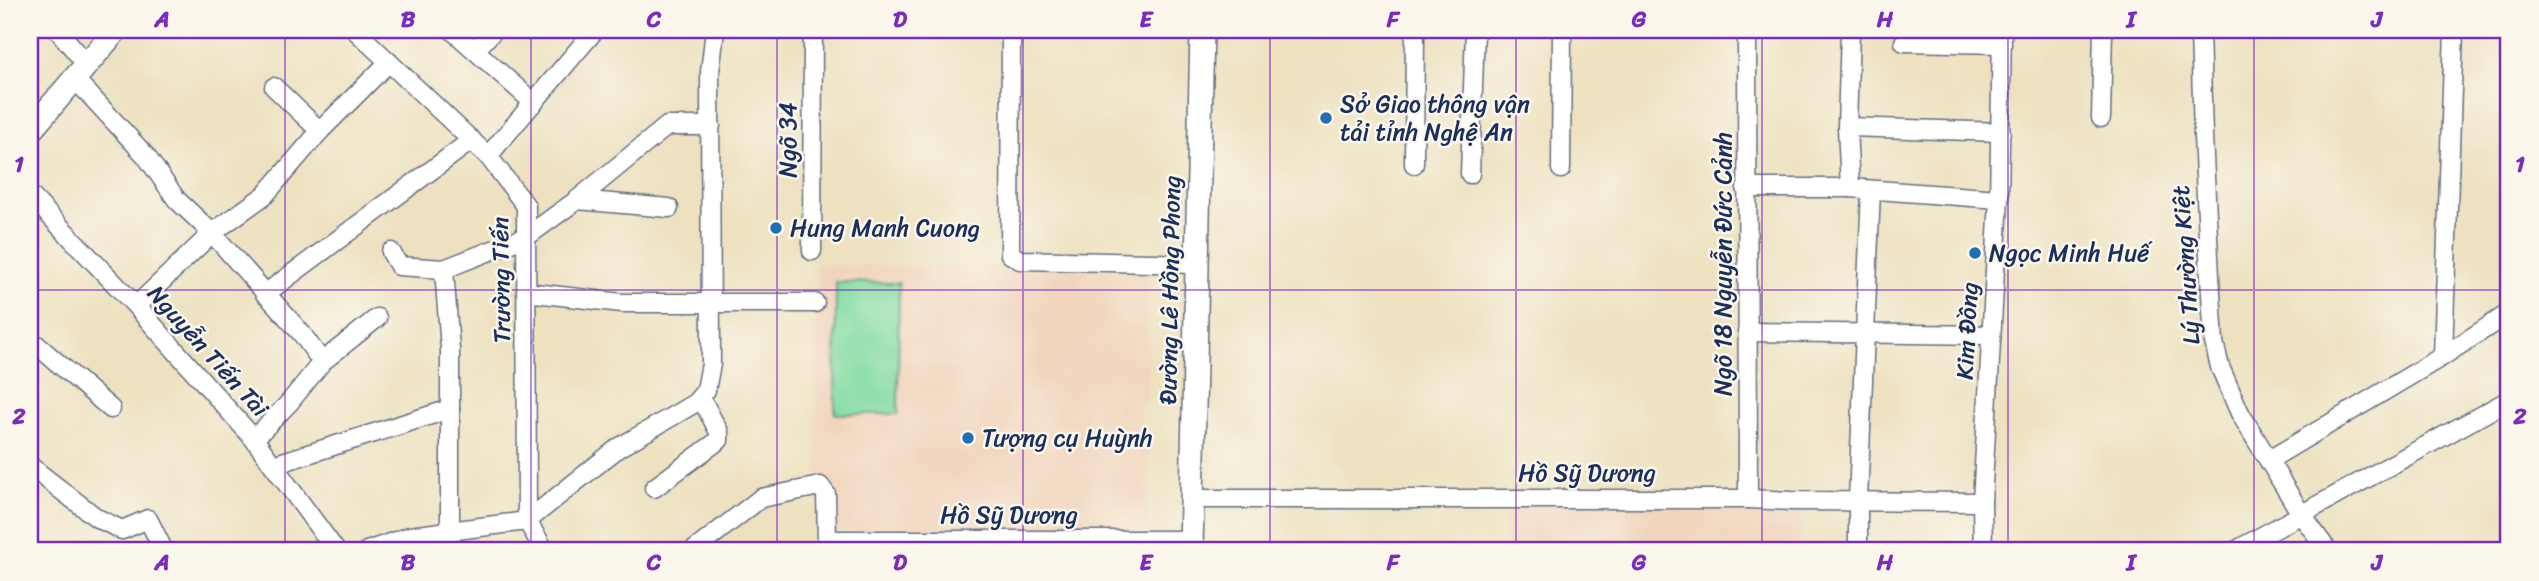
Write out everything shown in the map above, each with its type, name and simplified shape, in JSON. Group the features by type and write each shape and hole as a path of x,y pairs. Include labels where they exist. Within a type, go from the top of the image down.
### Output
{"main road":[{"path":"30,131 116,30"},
{"name":"Đường Lê Hồng Phong","path":"1191,546 1202,30"}],"street":[{"path":"58,30 80,71 177,200 212,233 302,334 322,362"},
{"name":"Trường Tiến","path":"355,30 488,156 526,206 527,521"},
{"path":"452,30 534,103"},
{"path":"475,50 494,30"},
{"path":"488,156 595,30"},
{"path":"367,551 410,536 527,521 618,448 701,398 710,373 711,54 715,30"},
{"name":"Ngõ 34","path":"812,251 813,30"},
{"path":"1011,30 1008,248 1012,257 1020,260 1197,264"},
{"path":"1414,164 1415,30"},
{"path":"1470,174 1475,30"},
{"path":"1562,30 1562,169"},
{"name":"Ngõ 18 Nguyễn Đức Cảnh","path":"1747,30 1748,499"},
{"path":"1850,30 1847,127 1850,188"},
{"path":"2101,118 2103,30"},
{"name":"Lý Thường Kiệt","path":"2200,30 2214,342 2229,390 2240,413 2301,514 2328,551"},
{"path":"2443,356 2454,30"},
{"path":"1905,42 2002,37"},
{"name":"Kim Đồng","path":"1983,551 1982,502 2000,199 2002,37"},
{"path":"136,306 212,233 265,195 320,131 389,62"},
{"path":"274,87 320,131"},
{"path":"391,252 399,266 444,269 526,237 577,200 667,126 710,126"},
{"path":"1847,127 2001,132"},
{"path":"265,294 472,140"},
{"path":"1746,188 1850,188 2000,199"},
{"path":"1858,551 1871,190"},
{"name":"Nguyễn Tiến Tài","path":"30,195 136,306 254,439 336,551"},
{"path":"577,200 669,208"},
{"path":"441,551 440,547 450,531 450,349 444,269"},
{"path":"526,292 622,303 815,303"},
{"path":"2269,460 2443,356 2509,313"},
{"path":"254,439 289,403 322,362 377,318"},
{"path":"1747,332 1991,335"},
{"path":"30,339 111,409"},
{"path":"654,488 719,440 719,432 701,398"},
{"path":"2235,551 2509,400"},
{"path":"273,465 450,409"},
{"path":"30,466 97,518 122,530 148,519 164,551"},
{"name":"Hồ Sỹ Dương","path":"693,551 761,498 820,486 826,494 827,540 943,546 1191,546"},
{"name":"Hồ Sỹ Dương","path":"1191,499 1748,499 1982,502"},
{"path":"527,521 545,551"}],"shaded area":[{"path":"817,265 1148,268 1148,398 1140,406 1141,443 1148,448 1147,530 832,531 830,485 816,472"},
{"path":"1505,504 1800,506 1800,551 1506,551"}],"green space":[{"path":"836,282 899,283 898,414 835,414"}],"place":[{"name":"Sở Giao thông vận tải tỉnh Nghệ An","path":"1326,118"},
{"name":"Hung Manh Cuong","path":"776,228"},
{"name":"Ngọc Minh Huế","path":"1975,253"},
{"name":"Tượng cụ Huỳnh","path":"968,438"}]}
